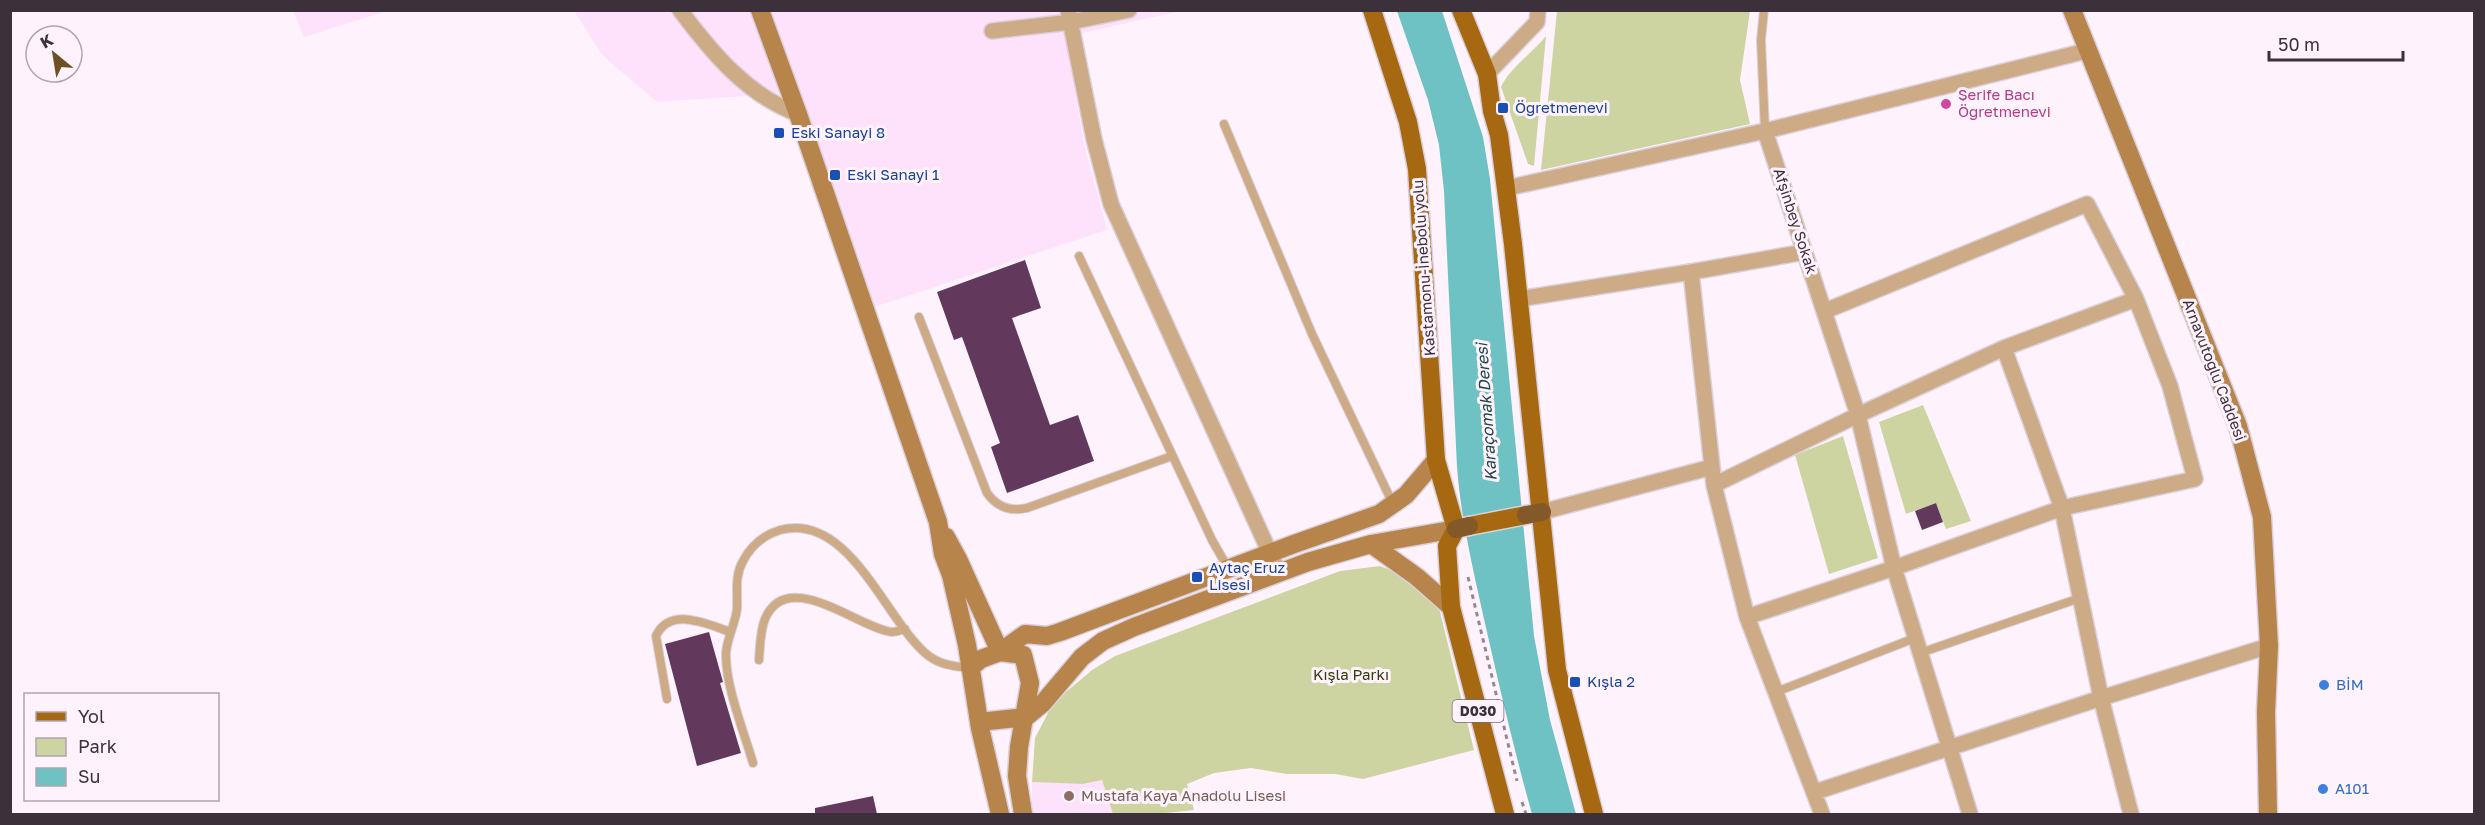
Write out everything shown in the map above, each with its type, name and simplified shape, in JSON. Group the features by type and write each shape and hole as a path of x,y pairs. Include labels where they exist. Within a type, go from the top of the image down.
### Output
{"main road":[{"path":"760,10 938,522 958,559 1000,652"},
{"name":"Kastamonu-İnebolu yolu","path":"1372,10 1408,122 1417,169 1436,460 1463,528"},
{"path":"1461,10 1487,74 1507,188 1518,298 1534,513 1557,670 1594,814"},
{"name":"Arnavutoğlu Caddesi","path":"2072,10 2086,51 2238,426 2262,517 2269,646 2266,712 2268,814"},
{"path":"970,668 981,659 1000,652 1025,634 1047,636 1054,634 1379,514 1394,505 1436,460"},
{"path":"979,722 1026,717 1043,703 1082,657 1103,641 1308,562 1371,544 1534,513"},
{"path":"938,522 943,554 951,575 967,645 979,722 1000,814"},
{"name":"D030","path":"1463,528 1447,546 1451,607 1505,814"},
{"path":"1371,544 1418,577 1451,607"},
{"path":"1000,652 1023,655 1030,683 1026,717 1019,747 1017,783 1023,814"}],"street":[{"path":"680,10 717,57 747,86 775,105 798,114"},
{"path":"992,32 1069,16 1129,10"},
{"path":"1487,74 1537,22 1538,10"},
{"path":"1069,16 1094,139 1111,204 1279,573"},
{"path":"1507,188 1765,131 2086,51"},
{"name":"Afşinbey Sokak","path":"1765,131 1858,415 1894,568 1970,814"},
{"path":"1747,617 2062,508 2195,479 2170,386 2136,299 2087,204 1825,311"},
{"path":"1518,298 1805,252"},
{"path":"1691,272 1714,485 1747,617 1822,814"},
{"path":"1714,485 2004,348 2136,299"},
{"path":"2004,348 2062,508 2101,698 2131,814"},
{"path":"1534,513 1712,468"},
{"path":"1815,792 2101,698 2269,646"}],"lane":[{"path":"1764,10 1761,40 1765,131"},
{"path":"1224,124 1312,334 1394,505"},
{"path":"1079,256 1212,540 1229,569"},
{"path":"919,316 987,493 998,504 1012,509 1027,508 1172,456"},
{"path":"753,764 728,676 726,651 736,613 736,578 746,556 763,538 774,532 793,528 822,534 839,545 923,652 941,664 970,668"},
{"path":"759,660 765,618 775,605 791,598 814,600 872,626 894,632 905,628"},
{"path":"1920,653 2080,598"},
{"path":"667,699 656,636 659,629 665,623 679,618 731,632"},
{"path":"1776,692 1915,638"}],"path":[{"path":"1468,575 1526,814"}],"shaded area":[{"path":"293,11 387,11 304,37"},
{"path":"574,11 1180,11 1065,37 1085,148 1107,230 868,309 791,93 657,102 602,55"},
{"name":"Mustafa Kaya Anadolu Lisesi","path":"1102,780 1113,814 1032,814 1032,782 1083,784"}],"green space":[{"path":"1557,11 1750,11 1740,80 1750,124 1541,170"},
{"path":"1546,36 1534,166 1528,164 1501,87 1515,68"},
{"path":"1923,405 1971,521 1946,529 1936,503 1906,514 1879,422"},
{"path":"1843,436 1878,558 1829,574 1795,455"},
{"name":"Kışla Parkı","path":"1380,566 1402,575 1439,608 1474,750 1363,779 1335,774 1287,774 1251,768 1214,773 1187,784 1194,810 1156,814 1113,814 1102,780 1083,784 1032,782 1035,738 1049,711 1066,692 1092,670 1115,656 1340,571"}],"water":[{"name":"Karaçomak Deresi","path":"1397,11 1442,11 1483,137 1490,179 1534,636 1550,720 1576,814 1532,814 1484,619 1464,525 1457,467 1444,191 1439,145 1428,100"}],"building":[{"path":"1025,260 1041,308 1012,318 1050,425 1078,415 1094,461 1007,493 991,447 1000,443 962,337 954,340 937,292"},
{"path":"1936,503 1943,522 1922,530 1915,511"},
{"path":"709,632 723,682 720,683 741,753 697,766 665,644"},
{"path":"873,796 877,814 815,814 815,808"}],"place":[{"name":"Şerife Bacı Öğretmenevi","path":"1946,104"},
{"name":"Öğretmenevi","path":"1503,108"},
{"name":"Eski Sanayi 8","path":"779,133"},
{"name":"Eski Sanayi 1","path":"835,175"},
{"name":"Aytaç Eruz Lisesi","path":"1197,577"},
{"name":"Kışla 2","path":"1575,682"},
{"name":"BİM","path":"2324,685"},
{"name":"A101","path":"2323,789"},
{"name":"Mustafa Kaya Anadolu Lisesi","path":"1069,796"}]}
